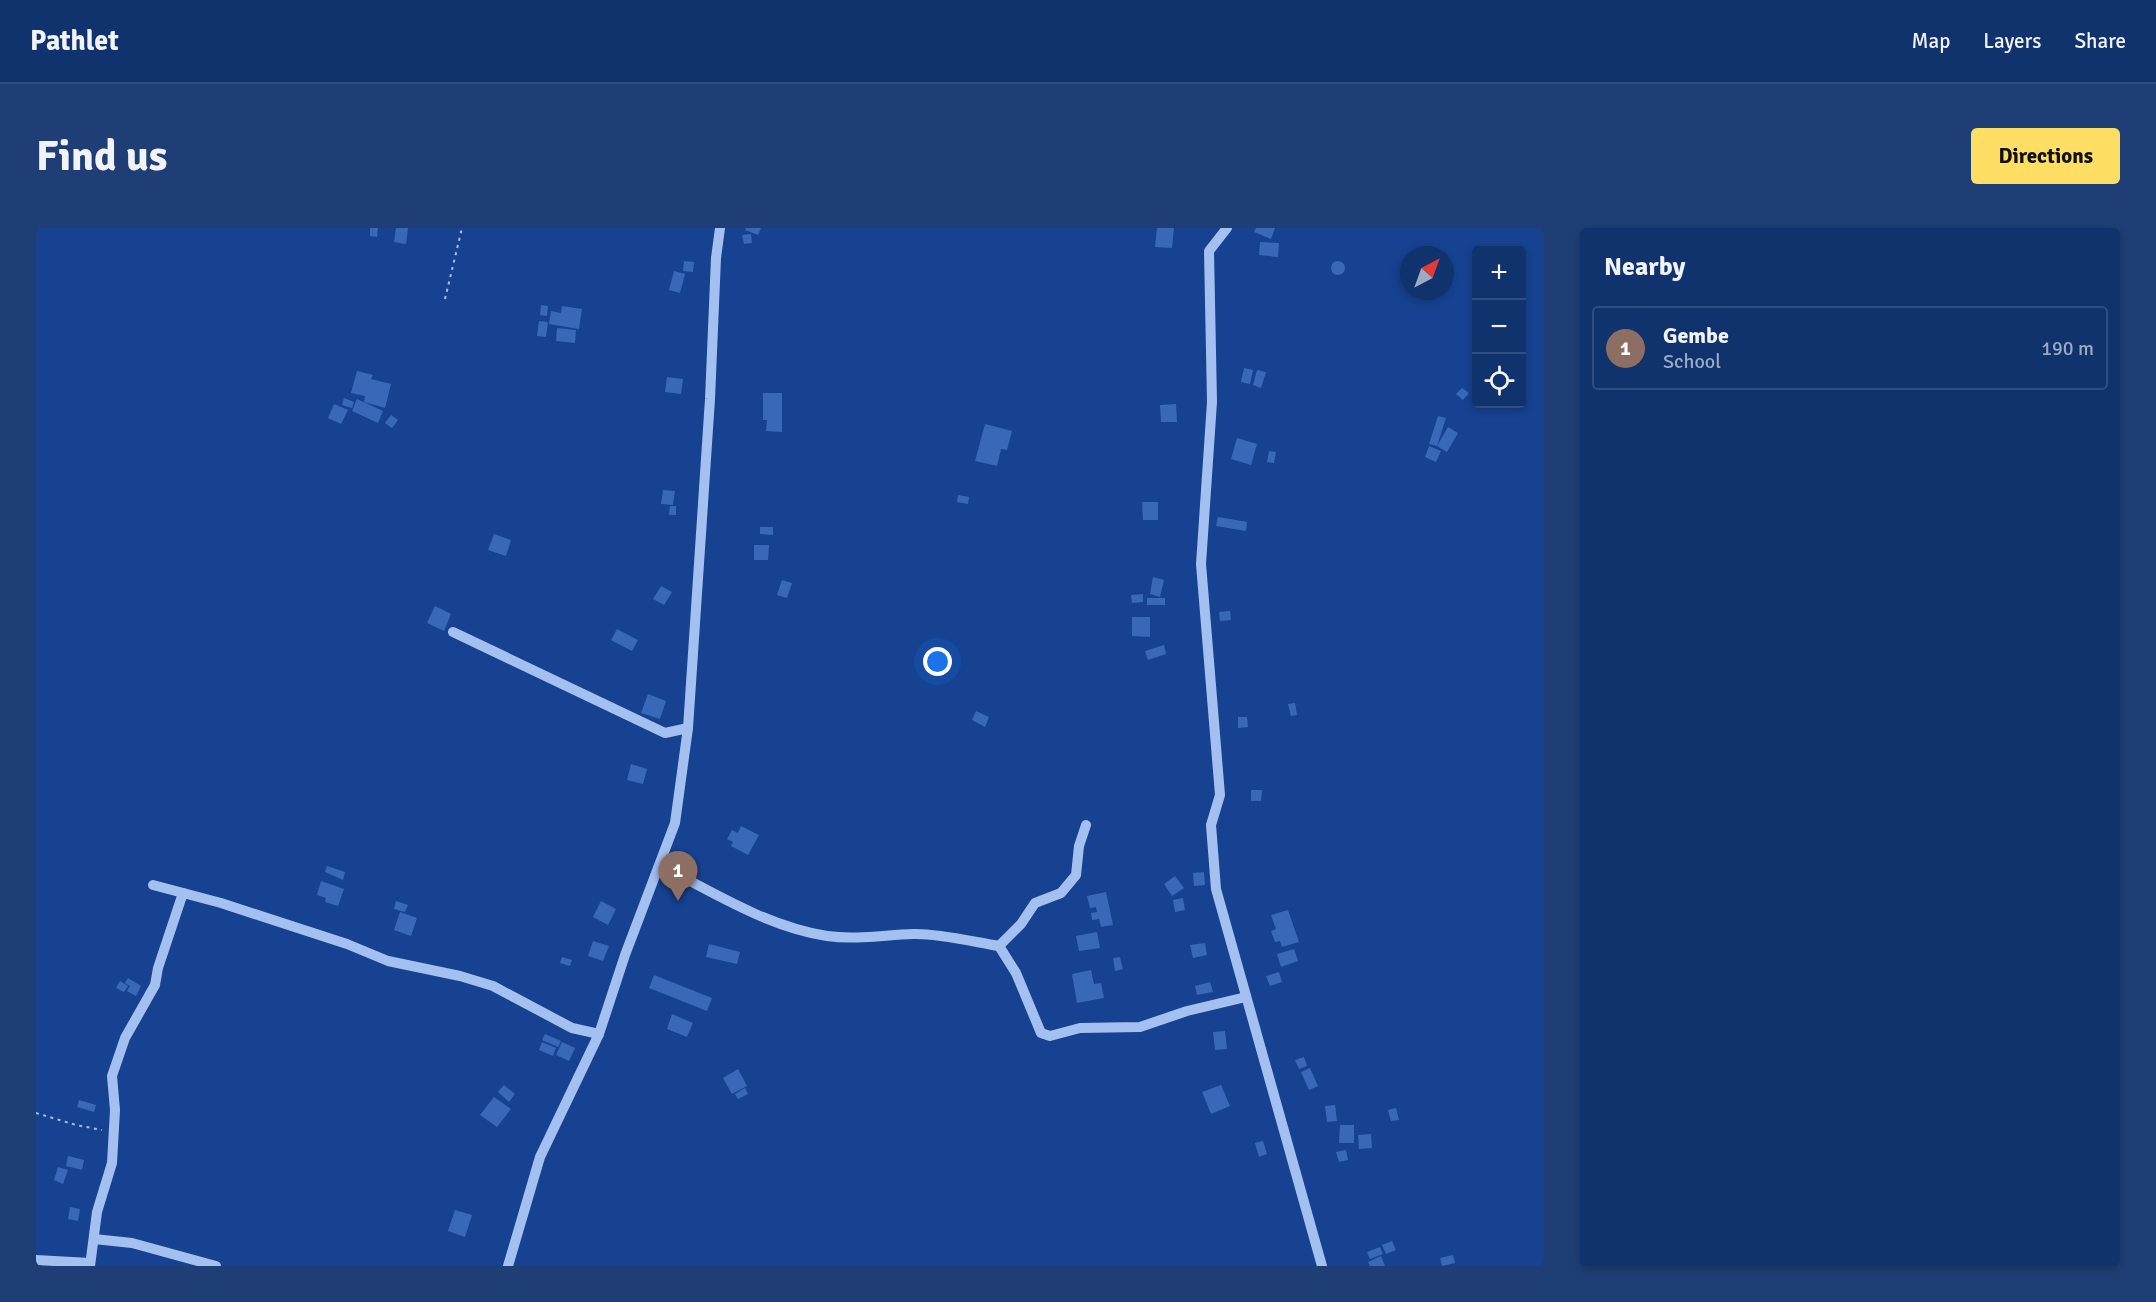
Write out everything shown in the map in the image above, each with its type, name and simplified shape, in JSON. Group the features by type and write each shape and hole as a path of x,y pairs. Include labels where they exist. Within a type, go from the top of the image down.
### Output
{"street":[{"path":"508,1266 540,1157 599,1034 625,955 675,824 688,729 710,399 716,258 720,228"},
{"path":"1227,228 1209,250 1212,402 1201,564 1220,795 1211,825 1215,889 1322,1266"},
{"path":"453,632 665,733 688,729"},
{"path":"999,946 1021,924 1035,903 1061,892 1076,875 1078,846 1086,825"},
{"path":"660,865 758,914 826,936 869,938 916,934 999,946 1016,973 1041,1033 1050,1036 1080,1028 1140,1027 1187,1011 1246,997"},
{"path":"153,885 347,944 388,961 451,974 493,986 572,1028 599,1034"},
{"path":"36,1260 90,1264 97,1212 112,1163 115,1110 112,1076 125,1038 155,985 164,947 183,893"},
{"path":"94,1239 132,1243 216,1266"}],"path":[{"path":"446,299 462,228"},
{"path":"36,1113 76,1125 114,1132"}],"building":[{"path":"370,228 378,228 377,237 370,236"},
{"path":"396,228 408,228 406,244 394,242"},
{"path":"746,228 761,228 758,235 745,230"},
{"path":"1157,228 1174,228 1172,248 1155,247"},
{"path":"1256,228 1275,228 1271,239 1254,232"},
{"path":"751,234 752,243 744,244 742,235"},
{"path":"1260,242 1279,243 1278,257 1259,255"},
{"path":"684,261 694,262 693,272 683,271"},
{"path":"1338,261 1343,263 1345,268 1343,273 1338,275 1333,273 1331,268 1333,263"},
{"path":"674,271 685,274 680,293 669,290"},
{"path":"541,305 548,306 547,316 540,315"},
{"path":"562,306 582,309 579,329 549,324 551,311 561,313"},
{"path":"539,321 548,322 546,337 537,336"},
{"path":"557,328 576,330 575,343 556,341"},
{"path":"1244,368 1253,370 1250,384 1241,382"},
{"path":"1257,370 1266,372 1261,388 1253,385"},
{"path":"357,371 373,375 371,379 391,384 385,408 364,402 365,396 351,393"},
{"path":"667,377 683,379 681,394 665,392"},
{"path":"1462,388 1469,393 1463,400 1456,394"},
{"path":"763,393 782,393 782,432 766,431 767,420 763,420"},
{"path":"344,398 354,402 352,408 342,405"},
{"path":"357,399 383,411 378,423 352,411"},
{"path":"334,404 348,410 341,424 328,418"},
{"path":"1176,404 1177,422 1161,422 1160,405"},
{"path":"391,415 398,420 392,428 385,423"},
{"path":"1438,416 1446,418 1437,446 1429,444"},
{"path":"985,424 1012,431 1007,450 1001,449 997,466 975,461"},
{"path":"1448,427 1458,433 1447,452 1437,446"},
{"path":"1237,438 1257,444 1251,465 1231,459"},
{"path":"1429,446 1441,451 1436,462 1425,457"},
{"path":"1269,451 1276,452 1274,463 1267,462"},
{"path":"663,490 675,491 673,505 661,504"},
{"path":"958,495 969,497 968,504 957,502"},
{"path":"1142,502 1158,502 1158,520 1143,520"},
{"path":"670,506 676,506 676,515 669,515"},
{"path":"1218,517 1247,522 1246,531 1216,526"},
{"path":"760,527 773,527 773,535 760,534"},
{"path":"494,534 511,540 506,556 488,550"},
{"path":"754,545 769,545 768,560 754,560"},
{"path":"1153,577 1164,580 1160,597 1150,594"},
{"path":"782,580 792,583 787,598 777,595"},
{"path":"661,586 672,592 664,605 653,599"},
{"path":"1143,594 1143,602 1132,603 1131,595"},
{"path":"1147,598 1165,598 1165,605 1147,605"},
{"path":"435,606 451,614 444,631 427,623"},
{"path":"1230,611 1231,620 1220,621 1219,612"},
{"path":"1132,617 1150,617 1150,637 1132,636"},
{"path":"617,629 638,640 632,651 611,640"},
{"path":"1164,645 1166,654 1148,660 1145,651"},
{"path":"648,694 666,701 660,719 641,713"},
{"path":"1295,703 1297,715 1291,716 1288,704"},
{"path":"976,711 989,717 985,727 972,720"},
{"path":"1238,717 1247,717 1248,727 1238,728"},
{"path":"631,764 647,769 643,784 627,780"},
{"path":"1251,790 1262,790 1261,801 1251,801"},
{"path":"741,826 759,835 748,855 731,846 733,842 727,839 732,830 738,833"},
{"path":"327,866 345,872 343,880 325,872"},
{"path":"1204,872 1205,885 1194,886 1193,873"},
{"path":"1175,876 1184,888 1172,896 1164,884"},
{"path":"321,881 344,889 338,906 325,902 326,898 317,895"},
{"path":"1106,892 1113,925 1101,927 1099,919 1092,920 1091,913 1097,912 1096,907 1090,908 1087,896"},
{"path":"1183,898 1185,910 1175,912 1173,900"},
{"path":"396,901 408,905 405,912 394,909"},
{"path":"601,901 616,909 608,925 593,917"},
{"path":"1288,910 1299,942 1282,947 1280,941 1275,942 1271,931 1276,929 1271,915"},
{"path":"400,912 417,918 411,936 394,930"},
{"path":"1097,932 1100,948 1079,951 1076,936"},
{"path":"593,941 609,946 603,961 588,956"},
{"path":"1205,943 1207,955 1193,958 1190,945"},
{"path":"709,944 740,952 737,964 706,957"},
{"path":"1294,949 1298,961 1281,967 1277,954"},
{"path":"562,957 572,960 570,966 560,963"},
{"path":"1120,957 1123,969 1115,971 1113,958"},
{"path":"1091,970 1094,984 1101,983 1104,998 1077,1003 1072,974"},
{"path":"1279,972 1282,982 1270,986 1266,976"},
{"path":"654,975 712,998 707,1011 649,988"},
{"path":"128,978 141,986 136,996 127,991 130,986 125,983"},
{"path":"120,981 128,986 124,992 116,988"},
{"path":"1210,982 1213,992 1197,995 1195,986"},
{"path":"672,1014 693,1023 687,1037 667,1029"},
{"path":"1225,1031 1227,1049 1215,1050 1213,1032"},
{"path":"545,1034 561,1041 558,1047 542,1040"},
{"path":"542,1042 556,1048 553,1056 539,1050"},
{"path":"562,1042 575,1048 569,1061 556,1055"},
{"path":"1304,1057 1307,1066 1299,1069 1295,1060"},
{"path":"1310,1068 1318,1086 1309,1090 1301,1072"},
{"path":"738,1069 747,1086 732,1094 723,1078"},
{"path":"504,1085 515,1094 509,1102 498,1092"},
{"path":"1221,1085 1230,1106 1211,1114 1202,1092"},
{"path":"745,1088 748,1094 738,1099 735,1094"},
{"path":"494,1097 511,1109 497,1127 480,1115"},
{"path":"79,1100 96,1105 94,1112 77,1107"},
{"path":"1335,1105 1337,1121 1327,1122 1325,1106"},
{"path":"1396,1108 1399,1120 1391,1121 1388,1110"},
{"path":"1340,1125 1354,1125 1354,1143 1339,1143"},
{"path":"1371,1134 1372,1148 1359,1149 1358,1135"},
{"path":"1263,1141 1267,1154 1259,1157 1255,1143"},
{"path":"1346,1150 1348,1160 1339,1162 1336,1152"},
{"path":"68,1156 84,1160 82,1170 66,1166"},
{"path":"58,1167 68,1170 63,1184 54,1180"},
{"path":"70,1207 80,1209 78,1221 68,1219"},
{"path":"455,1210 472,1215 465,1237 448,1231"},
{"path":"1392,1241 1396,1250 1386,1254 1382,1245"},
{"path":"1380,1247 1383,1254 1370,1259 1367,1252"},
{"path":"1453,1255 1455,1263 1442,1266 1440,1258"},
{"path":"1381,1256 1385,1266 1370,1266 1368,1262"}],"place":[{"name":"Gembe","path":"678,901"}]}
